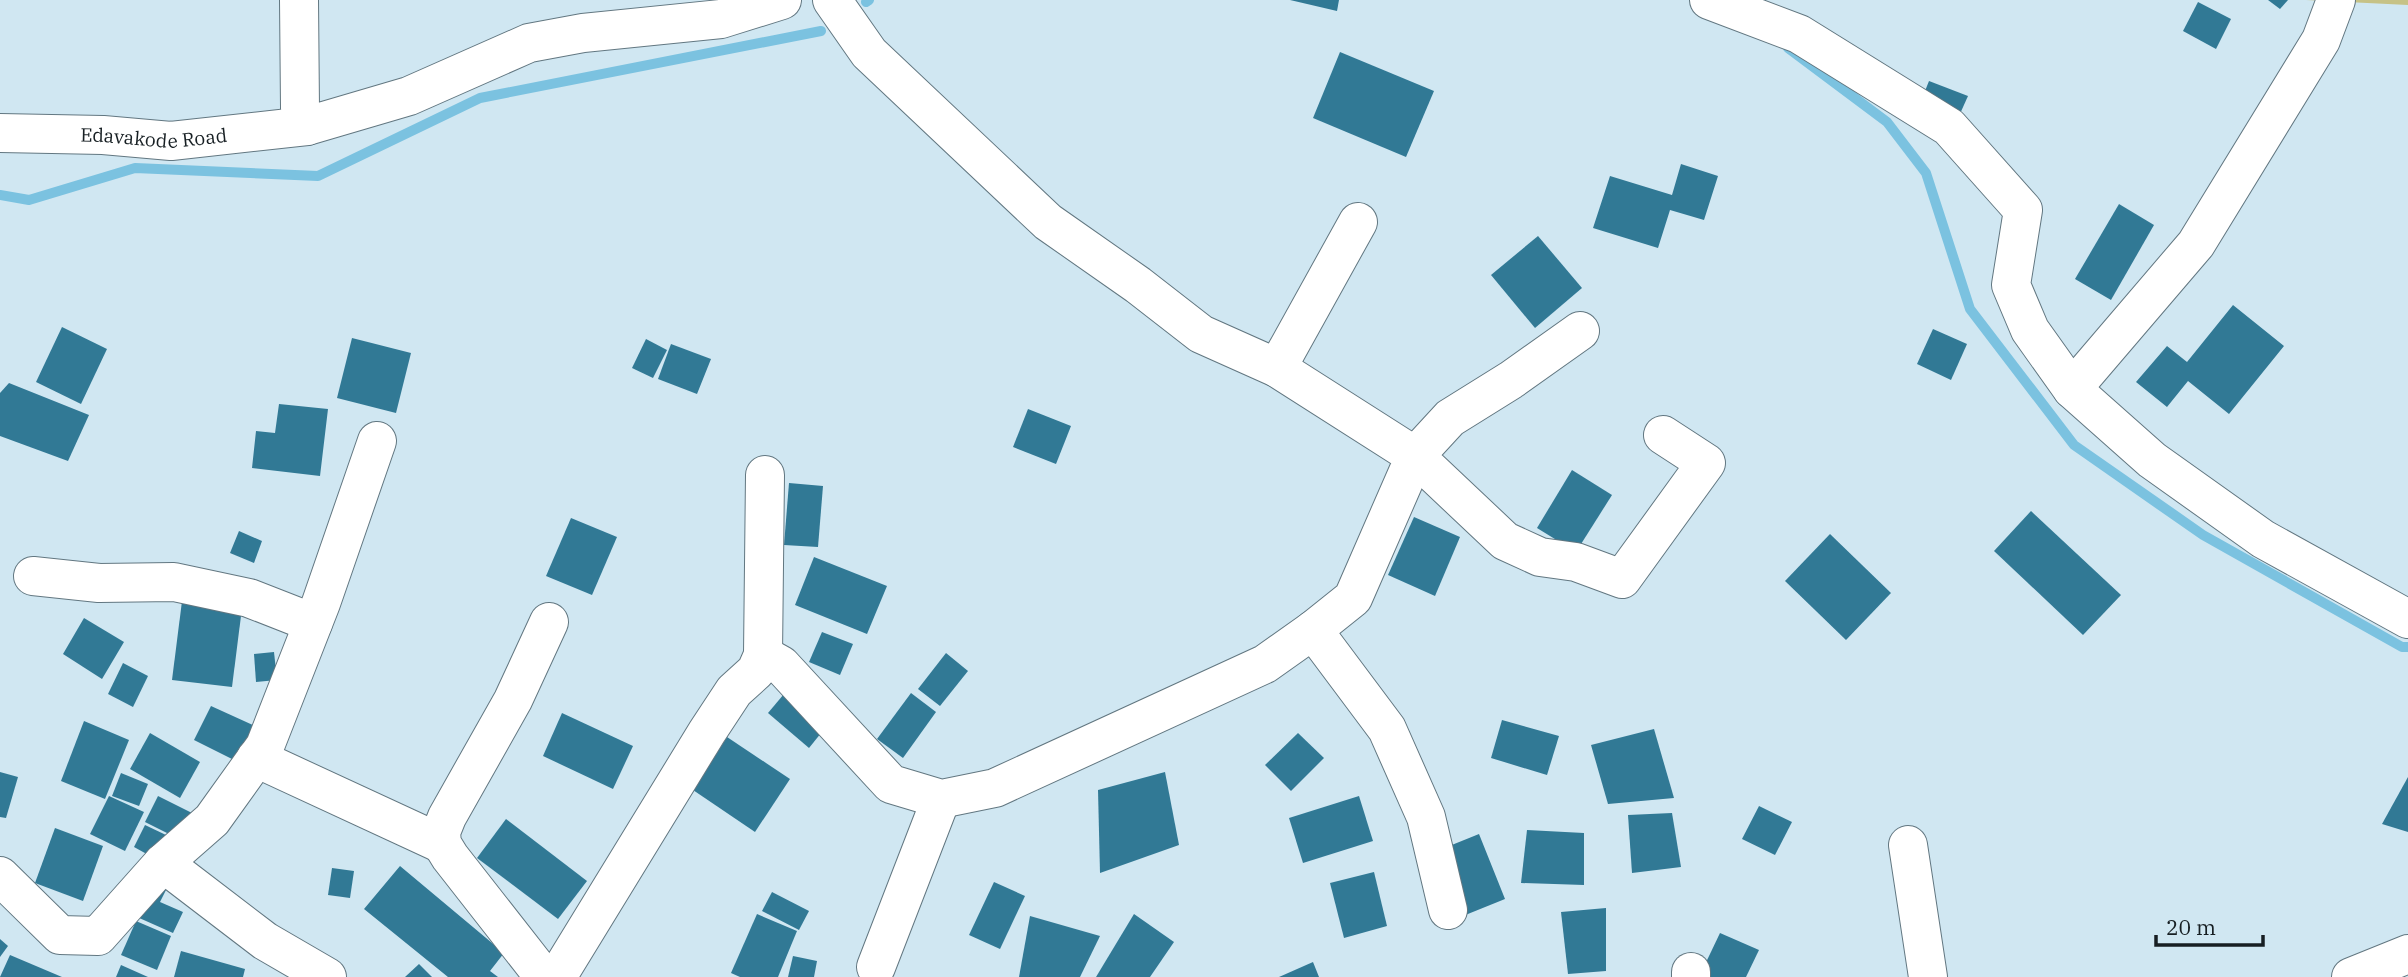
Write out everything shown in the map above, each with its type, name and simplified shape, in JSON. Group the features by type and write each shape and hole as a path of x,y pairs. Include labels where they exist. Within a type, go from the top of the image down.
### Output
{"street":[{"path":"299,0 300,108 307,126"},
{"name":"Edavakode Road","path":"0,133 103,135 171,141 307,126 409,96 529,43 583,33 721,19 782,0"},
{"path":"832,0 869,53 1048,222 1138,285 1201,334 1277,368 1415,456 1505,541 1540,557 1576,562 1622,579 1706,463 1663,435"},
{"path":"1709,0 1800,34 1949,127 2023,211 2011,285 2030,330 2072,389 2152,460 2263,539 2408,619"},
{"path":"2072,389 2196,244 2321,40 2336,0"},
{"path":"1277,368 1357,222"},
{"path":"763,655 781,665 891,784 941,799 995,788 1265,664 1313,630 1353,598 1415,456 1450,418 1511,380 1580,331"},
{"path":"0,876 60,935 98,936 163,863 212,820 265,746 313,623 377,441"},
{"path":"557,977 707,732 734,691 756,671 763,655 765,475"},
{"path":"33,576 99,583 174,582 248,598 313,623"},
{"path":"544,977 461,872 442,844 441,832 513,700 549,622"},
{"path":"1313,630 1387,729 1426,817 1448,910"},
{"path":"256,758 442,844"},
{"path":"876,967 941,799"},
{"path":"1908,845 1928,977"},
{"path":"163,863 265,941 327,977"},
{"path":"2351,977 2408,954"}],"shaded area":[{"path":"2306,0 2408,0 2408,5"}],"building":[{"path":"1290,0 1339,0 1337,11"},
{"path":"2268,0 2288,0 2280,9"},
{"path":"2198,2 2231,19 2216,49 2183,31"},
{"path":"1340,52 1434,91 1406,157 1313,118"},
{"path":"1929,81 1968,96 1959,116 1921,101"},
{"path":"1681,164 1718,176 1704,220 1670,210 1658,248 1593,228 1610,176 1672,195"},
{"path":"2119,204 2154,225 2111,300 2075,279"},
{"path":"1538,236 1582,288 1535,328 1491,275"},
{"path":"2233,305 2284,346 2229,414 2188,381 2167,407 2136,382 2167,346 2187,362"},
{"path":"62,327 107,349 81,404 36,382"},
{"path":"1933,329 1967,344 1951,380 1917,364"},
{"path":"352,338 411,353 396,413 337,398"},
{"path":"646,339 667,350 653,378 632,368"},
{"path":"671,344 711,359 697,394 658,379"},
{"path":"9,383 89,415 68,461 0,436 0,393"},
{"path":"279,404 328,409 320,476 252,468 256,431 275,433"},
{"path":"1028,409 1071,426 1056,464 1013,447"},
{"path":"1572,470 1612,495 1576,552 1537,528"},
{"path":"789,483 823,486 818,547 784,545"},
{"path":"2031,511 2121,595 2083,635 1994,551"},
{"path":"1414,517 1460,537 1435,596 1388,575"},
{"path":"571,518 617,537 592,595 546,576"},
{"path":"239,531 262,541 254,563 230,553"},
{"path":"1830,534 1891,593 1846,640 1785,581"},
{"path":"814,557 887,586 867,634 795,605"},
{"path":"182,601 242,608 232,687 172,680"},
{"path":"84,618 124,642 102,679 63,654"},
{"path":"822,632 853,644 840,675 809,662"},
{"path":"274,652 277,680 256,682 254,654"},
{"path":"946,653 968,671 940,706 918,689"},
{"path":"123,663 148,676 133,707 108,694"},
{"path":"789,688 830,722 809,748 768,713"},
{"path":"911,693 936,712 903,758 877,739"},
{"path":"211,706 255,726 238,762 194,740"},
{"path":"562,713 633,746 613,789 543,756"},
{"path":"1502,720 1559,736 1547,775 1491,758"},
{"path":"84,721 129,740 105,799 61,781"},
{"path":"1654,729 1674,798 1608,804 1591,745"},
{"path":"150,733 200,762 180,798 130,769"},
{"path":"1298,733 1324,758 1291,791 1265,765"},
{"path":"727,737 790,779 755,832 693,790"},
{"path":"0,772 18,777 6,818 0,817"},
{"path":"1165,772 1179,845 1100,873 1098,790"},
{"path":"121,773 148,784 139,806 112,796"},
{"path":"2408,777 2408,832 2382,824"},
{"path":"109,796 144,812 125,851 90,834"},
{"path":"158,796 196,815 183,841 145,822"},
{"path":"1359,796 1373,841 1303,863 1289,818"},
{"path":"1759,806 1792,822 1775,855 1742,839"},
{"path":"1672,813 1681,867 1632,873 1628,815"},
{"path":"506,819 587,881 558,919 477,858"},
{"path":"145,825 166,835 154,858 134,847"},
{"path":"55,828 103,846 83,901 35,883"},
{"path":"1527,830 1584,833 1584,885 1521,883"},
{"path":"1479,834 1505,899 1453,920 1427,855"},
{"path":"400,866 504,953 490,971 498,977 448,977 364,909"},
{"path":"332,868 354,871 350,898 328,895"},
{"path":"1374,872 1387,926 1344,938 1330,883"},
{"path":"994,882 1025,896 1000,949 969,935"},
{"path":"168,886 160,902 183,912 173,933 137,917"},
{"path":"772,892 809,911 799,930 762,911"},
{"path":"1606,908 1606,971 1568,974 1561,912"},
{"path":"757,914 797,931 778,977 740,977 731,973"},
{"path":"1134,914 1174,942 1150,977 1096,977"},
{"path":"1030,916 1100,936 1080,977 1019,977"},
{"path":"136,921 171,936 157,970 121,955"},
{"path":"1720,933 1759,950 1746,977 1699,977"},
{"path":"0,939 8,946 0,957"},
{"path":"181,951 245,969 243,977 174,977"},
{"path":"10,955 62,977 0,977"},
{"path":"793,956 817,961 814,977 788,977"},
{"path":"1313,962 1319,977 1279,977"},
{"path":"419,964 432,977 405,977"},
{"path":"121,965 148,977 116,977"}],"waterway":[{"path":"0,195 29,200 135,168 318,176 480,98 821,31"},
{"path":"1788,48 1887,122 1926,173 1970,309 2074,445 2203,535 2402,647 2408,647"}]}
